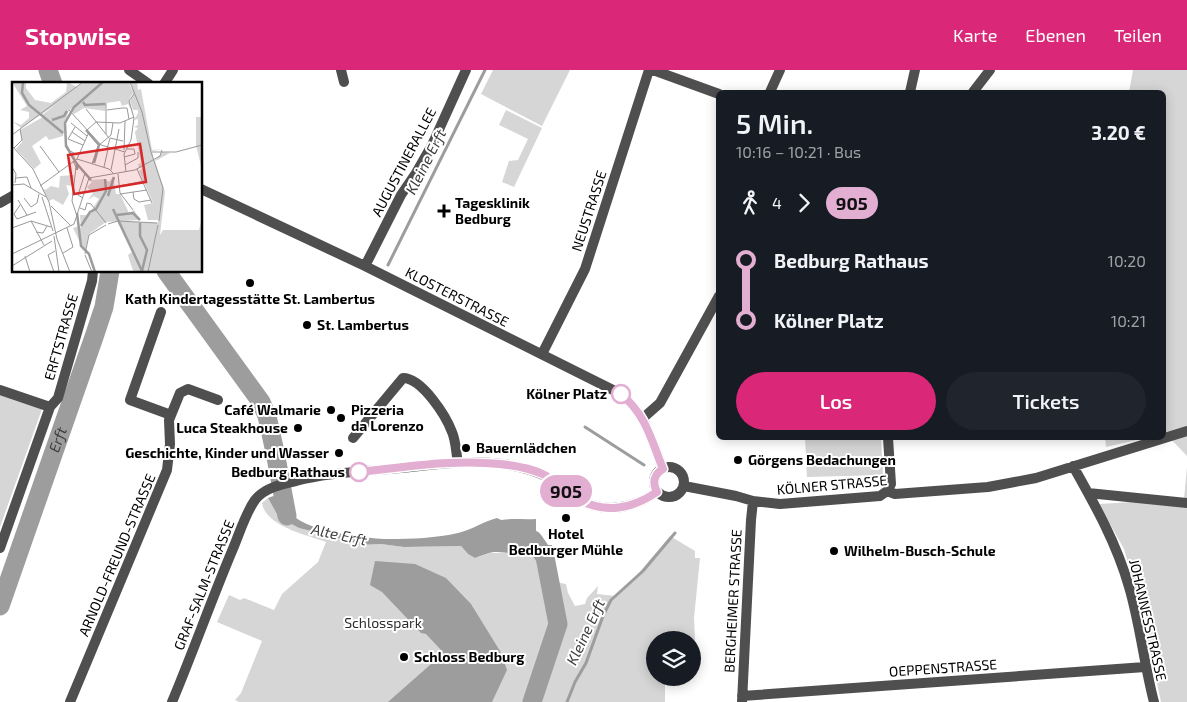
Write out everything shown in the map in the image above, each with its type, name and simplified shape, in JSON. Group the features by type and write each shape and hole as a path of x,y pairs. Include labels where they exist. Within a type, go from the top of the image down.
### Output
{"street":[{"path":"129,70 147,82"},
{"path":"165,82 173,70"},
{"path":"341,70 344,82"},
{"name":"AUGUSTINERALLEE","path":"370,268 401,195 432,144 466,70"},
{"name":"NEUSTRASSE","path":"542,354 585,269 649,70"},
{"path":"653,70 716,93"},
{"path":"771,90 780,70"},
{"path":"910,90 915,70"},
{"path":"974,90 990,70"},
{"name":"KLOSTERSTRASSE","path":"202,189 370,268 621,394 634,404 642,418 652,438 663,469"},
{"path":"0,203 12,196"},
{"name":"ERFTSTRASSE","path":"0,548 50,407 58,398 92,281 93,272"},
{"path":"642,418 660,402 716,301"},
{"path":"161,312 130,400 170,414"},
{"path":"353,438 403,378 408,378 425,391 445,417 453,433 458,462"},
{"name":"ARNOLD-FREUND-STRASSE","path":"70,702 167,470 170,414 180,393 188,389 218,400"},
{"path":"0,390 50,407"},
{"name":"KÖLNER STRASSE","path":"1166,437 1187,431"},
{"path":"887,491 890,484 888,440"},
{"name":"KÖLNER STRASSE","path":"684,486 753,501 780,504 880,496 887,491 895,494 988,487 1036,478 1158,440"},
{"name":"GRAF-SALM-STRASSE","path":"172,702 250,509 260,494 296,480 335,474 458,462 479,462 522,468 551,479 575,497 605,508 636,505 657,492"},
{"name":"JOHANNESSTRASSE","path":"1073,466 1117,550 1130,588 1145,668 1154,702"},
{"path":"663,469 677,469 683,477 684,486 679,494 670,498 657,492 654,479 659,471 663,469"},
{"path":"1088,493 1187,504"},
{"name":"BERGHEIMER STRASSE","path":"742,699 753,501"},
{"name":"OEPPENSTRASSE","path":"742,699 1145,668"}],"green space":[{"path":"493,70 570,70 542,126 481,94"},
{"path":"1133,70 1187,70 1187,456 1166,434 1166,90 1129,90"},
{"path":"506,110 542,128 514,187 502,182 509,161 518,160 528,139 499,125"},
{"path":"0,395 42,409 0,527"},
{"path":"805,440 881,440 883,475 807,477"},
{"path":"1105,440 1137,440 1106,447"},
{"path":"1187,467 1187,702 1161,702 1141,607 1124,549 1099,504 1184,499"},
{"name":"Schlosspark","path":"268,498 278,516 299,528 360,545 381,544 404,547 461,546 468,554 475,558 490,553 534,549 542,556 551,581 566,584 568,593 575,606 585,604 587,598 598,586 597,594 616,596 633,580 670,536 695,551 695,558 700,558 694,618 695,631 646,631 646,686 665,686 665,702 239,702 235,700 241,693 262,641 217,622 229,595 240,600 244,598 274,610 282,594 318,562 326,542 279,524 265,511 262,503"}],"water":[{"path":"287,491 287,501 290,510 301,521 325,530 367,538 433,537 463,532 497,518 501,520 536,519 536,545 552,545 558,581 551,581 544,561 538,553 529,548 521,553 494,552 475,558 468,554 461,546 404,547 381,544 360,545 299,528 278,516 268,498"},
{"path":"375,561 415,564 446,578 471,604 500,651 507,670 492,702 388,702 439,657 441,650 426,634 421,633 382,592 370,585"}],"waterway":[{"name":"Erft","path":"48,70 52,82"},
{"name":"Kleine Erft","path":"388,265 485,70"},
{"name":"Erft","path":"0,606 104,307 110,272"},
{"name":"Alte Erft","path":"167,272 261,402 267,416 287,516"},
{"name":"Kleine Erft","path":"585,427 644,465"},
{"name":"Kleine Erft","path":"567,702 575,682 586,663 603,616 611,600 643,571 675,533"},
{"path":"514,541 533,540 545,557 558,624 532,702"}],"bus line":[{"name":"905","path":"359,472 458,462 502,464 541,474 575,497 591,504 605,508 636,505 657,492 654,479 659,471 663,469 652,438 642,418 634,404 621,394"}],"place":[{"name":"Tagesklinik Bedburg","path":"444,211"},
{"name":"Kath Kindertagesstätte St. Lambertus","path":"250,283"},
{"name":"St. Lambertus","path":"307,325"},
{"name":"Kölner Platz","path":"621,394"},
{"name":"Café Walmarie","path":"331,410"},
{"name":"Pizzeria da Lorenzo","path":"341,418"},
{"name":"Luca Steakhouse","path":"298,428"},
{"name":"Bauernlädchen","path":"466,448"},
{"name":"Geschichte, Kinder und Wasser","path":"339,453"},
{"name":"Görgens Bedachungen","path":"738,460"},
{"name":"Bedburg Rathaus","path":"359,472"},
{"name":"Hotel Bedburger Mühle","path":"566,518"},
{"name":"Wilhelm-Busch-Schule","path":"834,551"},
{"name":"Schloss Bedburg","path":"404,657"}]}
